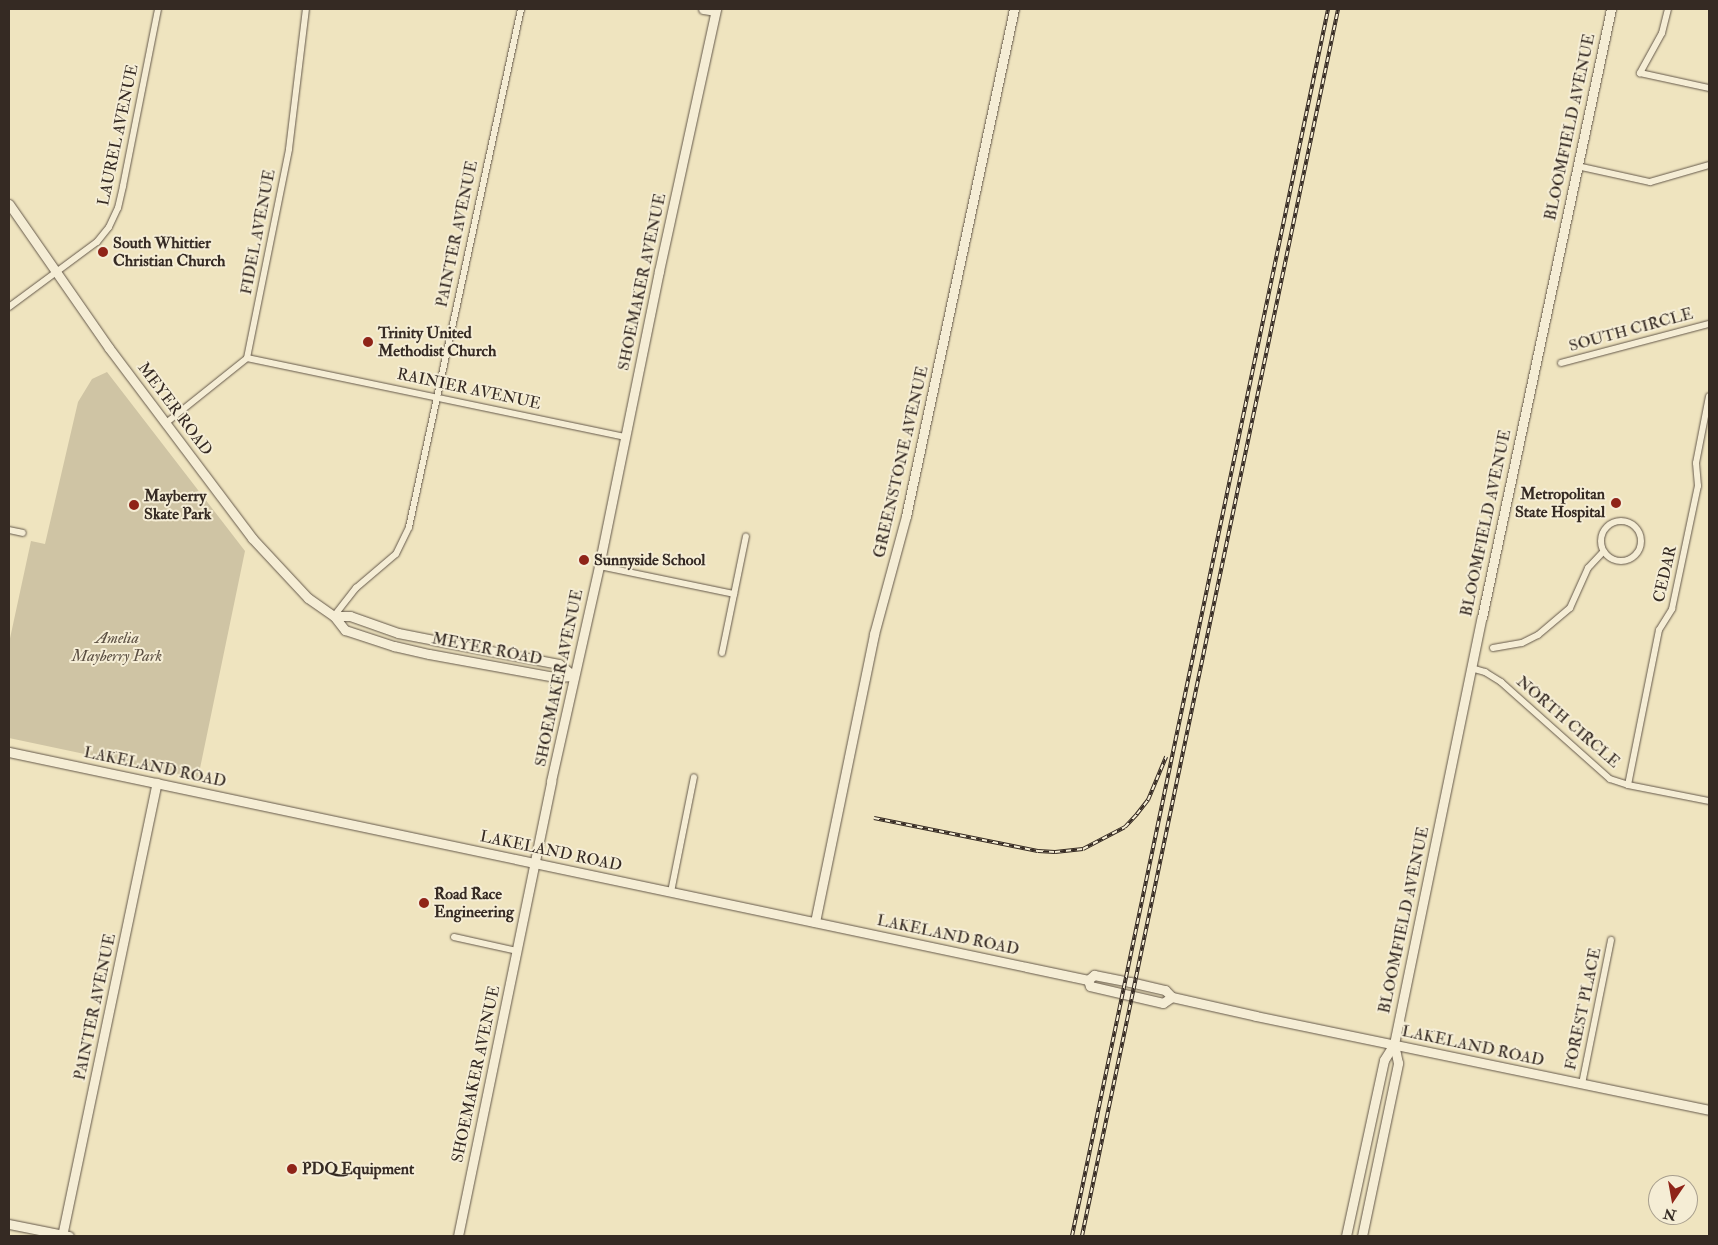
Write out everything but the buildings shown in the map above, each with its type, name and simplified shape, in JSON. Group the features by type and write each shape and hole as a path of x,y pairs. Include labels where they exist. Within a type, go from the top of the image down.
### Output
{"main road":[{"path":"703,9 716,10"},
{"name":"GREENSTONE AVENUE","path":"815,922 874,634 906,516 1014,9"},
{"name":"BLOOMFIELD AVENUE","path":"1346,1236 1384,1060 1394,1044 1471,668 1611,9"},
{"name":"SHOEMAKER AVENUE","path":"458,1236 574,676 626,437 659,271 716,10"},
{"name":"MEYER ROAD","path":"9,204 55,271 247,531 280,570 308,598 334,616 345,630 394,646 429,654 554,677 574,676"},
{"name":"MEYER ROAD","path":"334,616 350,616 398,633 559,664 574,676"},
{"path":"429,654 433,640"},
{"name":"LAKELAND ROAD","path":"9,752 1088,980 1090,986 1163,1003 1172,997 1709,1110"},
{"name":"PAINTER AVENUE","path":"65,1236 157,783"},
{"name":"BLOOMFIELD AVENUE","path":"1362,1236 1398,1063 1394,1044"},
{"path":"9,1224 65,1236"}],"street":[{"name":"LAUREL AVENUE","path":"9,307 55,271 97,242 109,227 118,208 158,9"},
{"name":"FIDEL AVENUE","path":"247,358 289,149 306,9"},
{"name":"PAINTER AVENUE","path":"334,616 356,588 388,562 406,537 521,9"},
{"path":"1668,9 1662,33 1640,73 1709,88"},
{"path":"1577,166 1650,182 1709,165"},
{"name":"SOUTH CIRCLE","path":"1561,363 1709,324"},
{"name":"RAINIER AVENUE","path":"247,358 438,396 626,437"},
{"path":"166,423 247,358"},
{"name":"CEDAR","path":"1628,785 1660,630 1672,609 1696,494 1696,463 1709,396"},
{"path":"1614,522 1628,522 1638,531 1641,544 1635,555 1625,561 1613,559 1604,551 1601,538 1608,526 1614,522"},
{"path":"9,530 23,532"},
{"path":"722,654 746,536"},
{"path":"1493,648 1522,643 1538,635 1570,608 1588,568 1604,551"},
{"path":"599,566 734,594"},
{"name":"NORTH CIRCLE","path":"1471,668 1485,672 1501,682 1610,779 1628,785 1709,801"},
{"path":"671,892 694,777"},
{"path":"454,937 517,951"},
{"name":"FOREST PLACE","path":"1582,1084 1611,940"}],"green space":[{"name":"Amelia Mayberry Park","path":"107,372 245,551 198,778 9,738 9,643 31,541 45,544 78,402 92,379"}],"railway":[{"path":"1072,1236 1328,9"},
{"path":"1082,1236 1338,9"},
{"path":"874,818 1038,851 1055,852 1083,849 1125,827 1137,814 1148,800 1166,757"}],"place":[{"name":"South Whittier Christian Church","path":"103,252"},
{"name":"Trinity United Methodist Church","path":"368,342"},
{"name":"Metropolitan State Hospital","path":"1616,503"},
{"name":"Mayberry Skate Park","path":"134,505"},
{"name":"Sunnyside School","path":"584,560"},
{"name":"Road Race Engineering","path":"424,903"},
{"name":"PDQ Equipment","path":"292,1169"}]}
